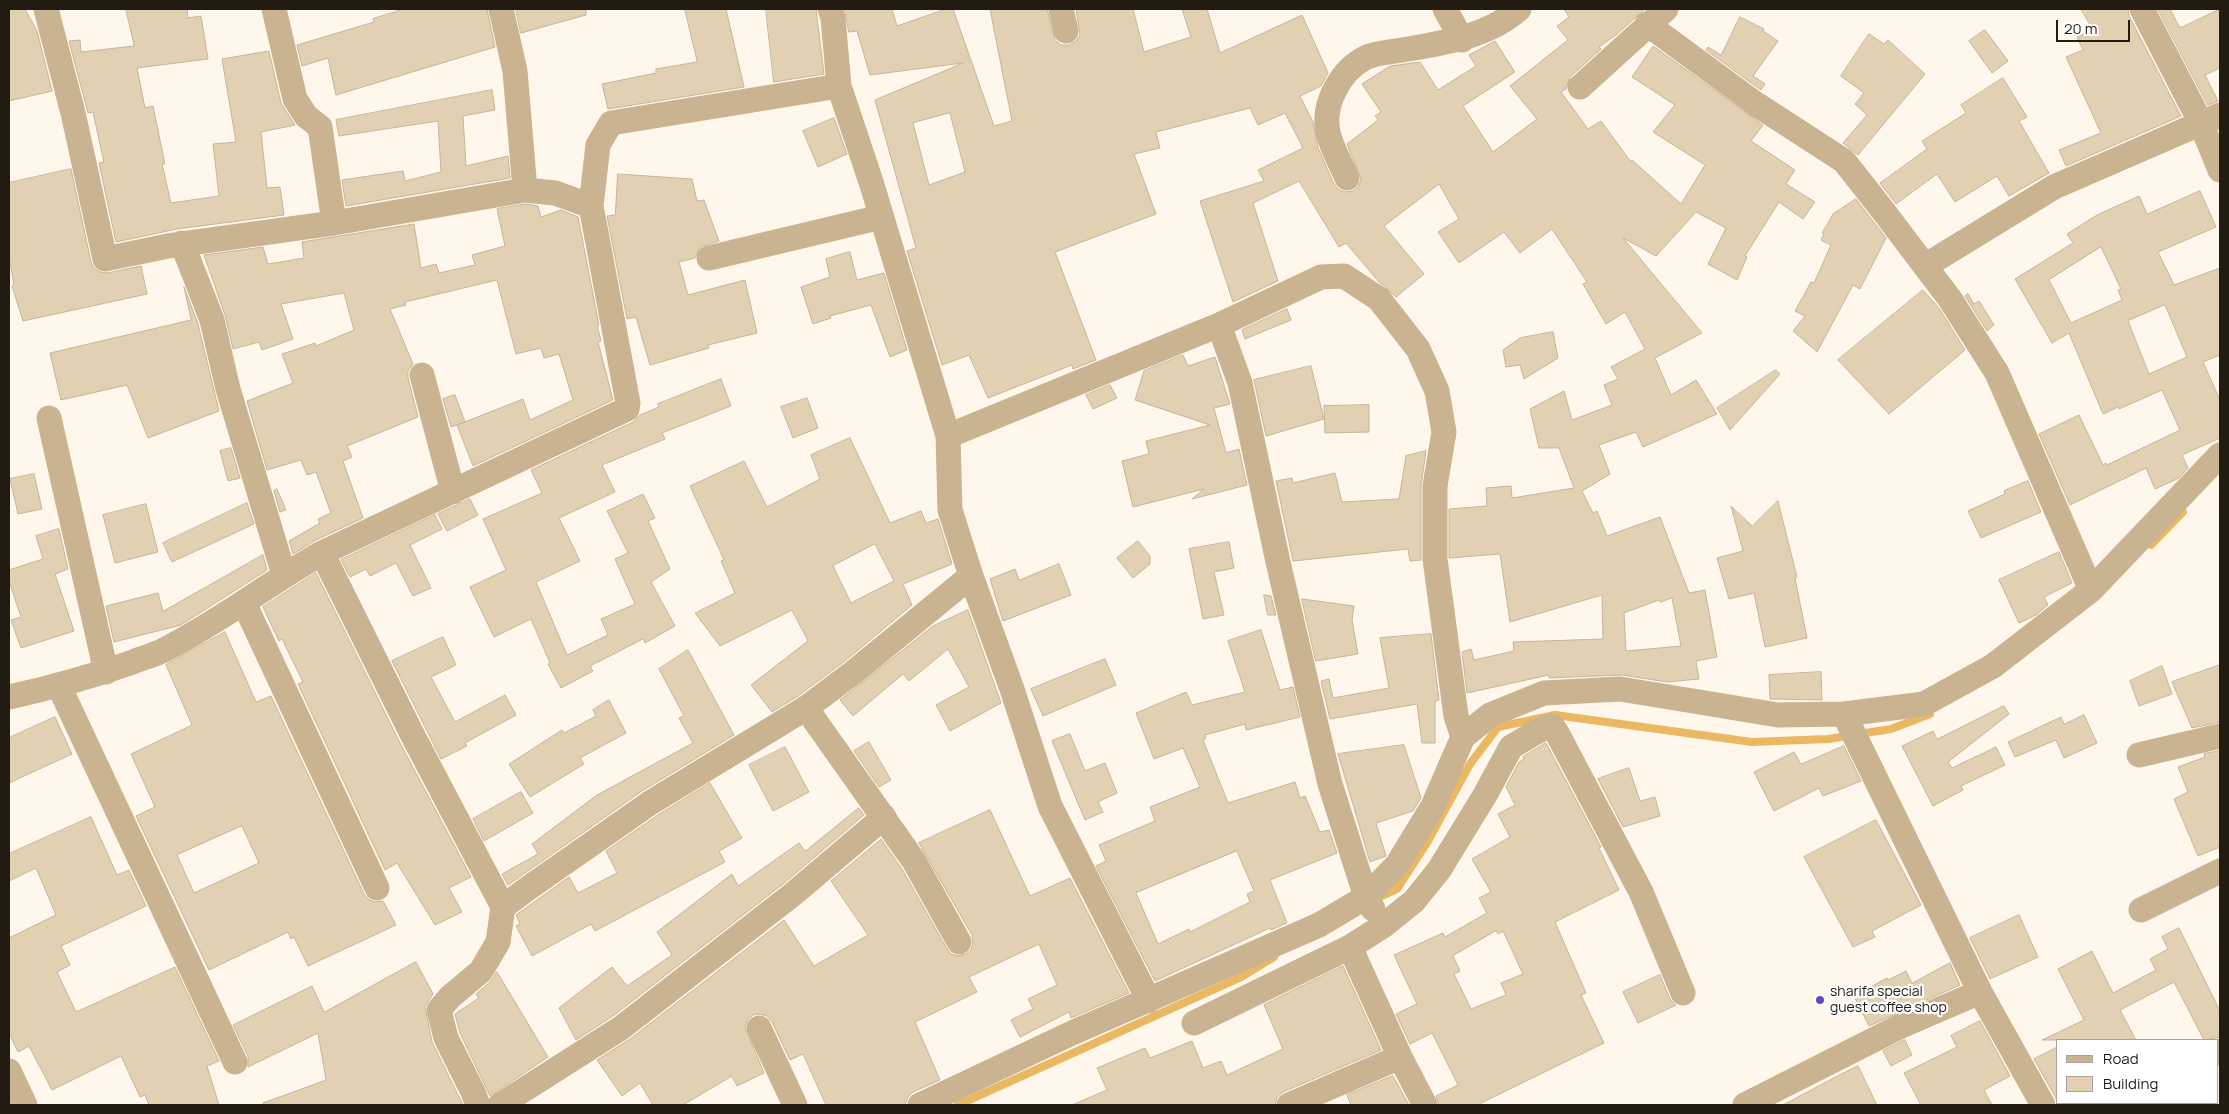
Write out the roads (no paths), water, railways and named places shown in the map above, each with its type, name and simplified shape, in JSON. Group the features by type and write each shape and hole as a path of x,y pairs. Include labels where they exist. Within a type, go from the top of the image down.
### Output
{"street":[{"path":"46,9 73,113 105,259 182,243 334,223 526,190 556,193 591,206"},
{"path":"274,9 295,99 306,116 320,127 334,223"},
{"path":"500,9 516,71 526,190"},
{"path":"830,9 833,18 839,86 882,217 948,436 950,510 971,576 1013,692 1050,806 1148,1001"},
{"path":"1445,9 1462,40"},
{"path":"1347,178 1328,133 1326,112 1334,93 1348,72 1366,58 1462,40 1507,20 1519,9"},
{"path":"2142,9 2211,119 2220,170"},
{"path":"1580,87 1656,16 1756,104 1844,161 1950,298 1997,373 2091,590"},
{"path":"9,697 59,686 106,672 165,650 244,603 284,575 322,553 627,409 628,403 591,206 598,145 611,123 839,86"},
{"path":"1925,266 2054,187 2211,119"},
{"path":"709,258 882,217"},
{"path":"182,243 212,320 228,389 284,575"},
{"path":"948,436 1218,325 1321,277 1344,276 1379,299 1418,349 1437,392 1444,432 1435,486 1435,558 1456,716 1463,737"},
{"path":"1218,325 1240,383 1278,562 1330,784 1366,897 1383,926"},
{"path":"422,374 453,492"},
{"path":"50,418 106,672"},
{"path":"920,1105 1072,1033 1319,925 1366,897 1397,865 1428,815 1463,737 1490,715 1544,693 1620,689 1778,715 1844,714 1924,704 1993,666 2091,590 2220,455"},
{"path":"322,553 412,734 503,907 498,942 481,971 450,996 438,1010 446,1038 478,1105"},
{"path":"503,907 650,804 806,708 854,672 971,576"},
{"path":"244,603 376,888"},
{"path":"59,686 235,1062"},
{"path":"806,708 914,861 959,942"},
{"path":"1844,714 1980,992 2043,1105"},
{"path":"1194,1023 1350,948 1383,926 1414,901 1439,870 1485,795 1511,747 1545,727 1553,727 1641,892 1682,993"},
{"path":"2139,755 2220,736"},
{"path":"500,1105 621,1028 792,895 884,817"},
{"path":"2141,910 2220,871"},
{"path":"1350,948 1425,1105"},
{"path":"1745,1105 1901,1026 1980,992"},
{"path":"759,1028 795,1105"},
{"path":"1289,1105 1400,1056"},
{"path":"9,1070 25,1105"}],"waterway":[{"path":"2151,545 2183,512"},
{"path":"1378,898 1397,889 1428,841 1470,764 1498,727 1555,715 1752,742 1828,739 1891,729 1930,714"},
{"path":"958,1105 1241,977 1274,957"}],"place":[{"name":"sharifa special guest coffee shop","path":"1820,1000"}]}
